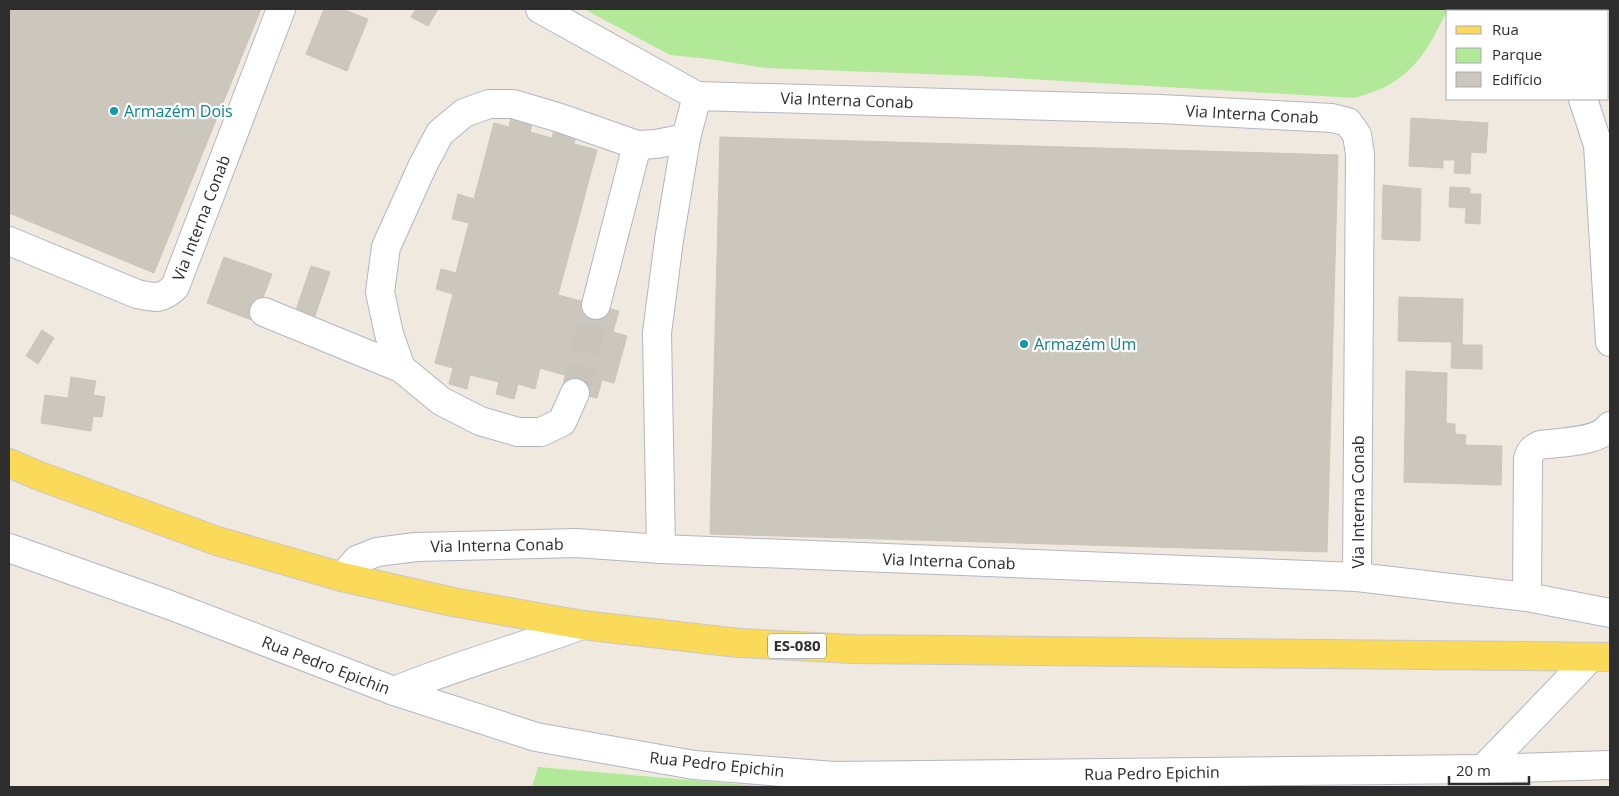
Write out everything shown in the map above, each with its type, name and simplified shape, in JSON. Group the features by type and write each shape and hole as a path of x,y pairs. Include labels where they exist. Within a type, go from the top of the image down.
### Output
{"main road":[{"name":"ES-080","path":"9,463 36,475 217,542 342,577 453,602 582,625 739,643 853,649 1600,658"}],"street":[{"name":"Via Interna Conab","path":"9,241 137,294 156,298 166,295 175,287 281,9"},
{"name":"Via Interna Conab","path":"540,9 697,96 1160,109 1332,118 1348,122 1357,135 1360,154 1357,577"},
{"path":"661,549 657,333 669,240 686,138 697,96"},
{"path":"1583,100 1592,120 1598,145 1610,342"},
{"path":"401,368 389,334 380,292 386,247 423,165 440,133 464,113 489,104 513,104 637,144 656,144 686,138"},
{"path":"596,305 637,144"},
{"path":"264,312 401,368 441,401 480,421 518,432 541,432 562,422 575,393"},
{"path":"1527,597 1528,459 1530,452 1540,445 1595,438 1606,432 1610,426"},
{"name":"Via Interna Conab","path":"342,577 358,560 378,552 416,547 576,543 661,549 1357,577 1527,597 1610,613"},
{"name":"Rua Pedro Epichin","path":"9,548 167,604 394,692 536,737 694,765 834,776 1483,769 1610,765"},
{"path":"394,692 429,677 528,645 582,625"},
{"path":"1483,769 1600,658"}],"green space":[{"path":"584,9 1451,9 1446,10 1428,47 1410,69 1385,87 1354,98 979,76 766,68 670,55"},
{"path":"538,767 770,787 532,787"}],"building":[{"name":"Armazém Dois","path":"9,9 261,9 154,273 9,213"},
{"path":"324,9 342,9 368,19 347,71 306,54"},
{"path":"416,9 438,9 428,26 411,17"},
{"path":"512,112 534,118 530,132 552,138 555,126 577,132 574,144 597,150 558,295 619,311 613,332 627,336 614,383 602,380 597,398 567,391 571,377 540,368 535,389 518,384 514,399 496,394 499,382 470,375 467,389 449,384 453,368 435,363 453,294 436,289 441,269 456,273 469,223 452,219 458,194 474,199 494,123 509,127"},
{"path":"1411,118 1488,123 1486,153 1471,152 1470,174 1454,173 1455,160 1443,160 1443,168 1409,166"},
{"name":"Armazém Um","path":"720,137 1338,155 1327,552 710,534"},
{"path":"1383,185 1421,189 1420,241 1382,239"},
{"path":"1450,187 1470,188 1470,194 1481,194 1480,224 1465,223 1466,208 1449,207"},
{"path":"224,257 272,274 254,321 207,303"},
{"path":"311,266 330,272 315,316 296,310"},
{"path":"1399,297 1463,299 1462,345 1482,345 1482,369 1451,368 1452,342 1398,341"},
{"path":"42,330 54,338 38,364 26,356"},
{"path":"1406,371 1447,373 1446,423 1455,424 1455,434 1466,435 1465,445 1502,446 1501,485 1404,482"},
{"path":"71,377 96,381 93,395 105,397 102,417 93,416 91,431 41,423 45,395 68,398"}],"tunnel":[{"path":"575,393 596,305"}],"place":[{"name":"Armazém Dois","path":"114,111"},
{"name":"Armazém Um","path":"1024,344"}]}
